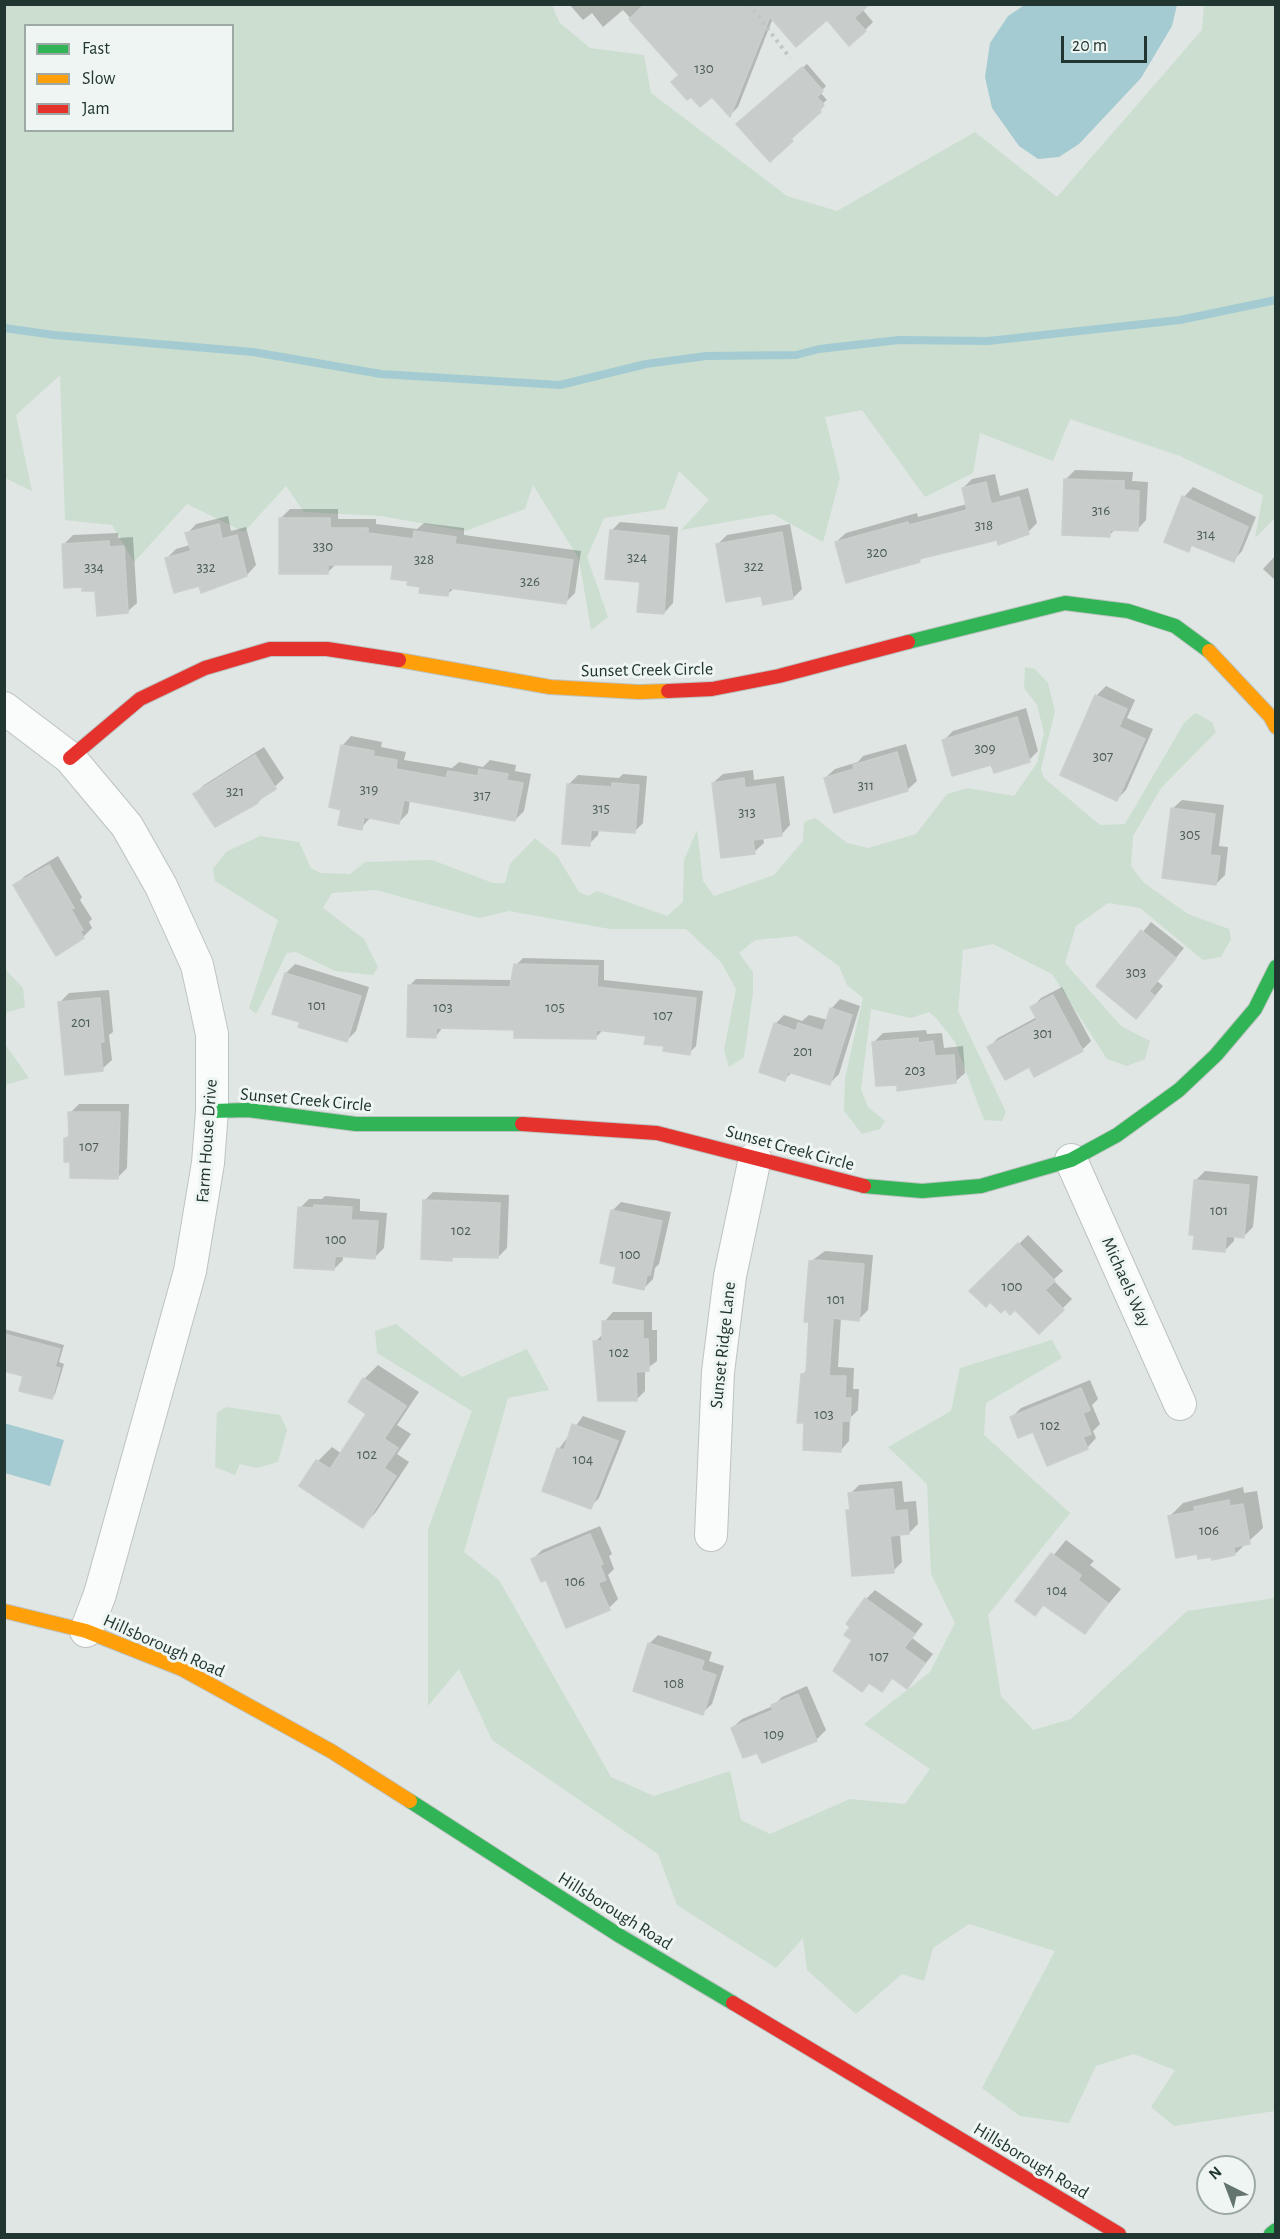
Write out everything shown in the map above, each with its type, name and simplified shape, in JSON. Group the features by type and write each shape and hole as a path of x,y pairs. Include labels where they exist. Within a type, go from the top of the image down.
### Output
{"street":[{"name":"Sunset Creek Circle","path":"70,758 140,699 205,668 270,648 350,652 550,687 639,692 712,689 779,676 990,620 1065,603 1128,611 1175,626 1216,657 1270,716 1275,727"},
{"name":"Farm House Drive","path":"4,708 70,758 127,826 161,886 197,965 212,1034 212,1111 204,1201 190,1271 100,1594 86,1630"},
{"name":"Sunset Creek Circle","path":"212,1111 248,1110 356,1124 526,1124 657,1133 786,1168 867,1186 922,1191 981,1186 1071,1160 1117,1135 1186,1083 1216,1055 1256,1009 1275,968"},
{"name":"Sunset Ridge Lane","path":"711,1535 718,1372 730,1276 755,1158"},
{"name":"Michaels Way","path":"1071,1160 1180,1404"},
{"name":"Hillsborough Road","path":"4,1611 86,1630 182,1669 331,1751 620,1936 1119,2235"},
{"path":"1271,2235 1275,2230"}],"path":[{"path":"749,4 790,58"}],"green space":[{"path":"4,5 552,5 559,22 590,48 644,55 651,93 787,196 837,211 975,132 1057,197 1202,30 1204,5 1275,5 1275,518 1255,538 1263,495 1180,456 1070,419 1053,461 980,433 973,473 925,497 862,410 825,417 840,478 823,542 773,514 681,530 709,500 679,471 665,509 604,518 587,557 608,617 591,630 579,559 533,485 525,509 465,531 381,516 304,512 286,486 244,532 187,504 134,562 112,525 65,520 60,375 16,415 32,491 5,478"},
{"path":"1025,667 1035,669 1048,683 1055,711 1041,769 1044,778 1100,825 1125,824 1184,723 1195,713 1212,722 1216,732 1161,788 1133,836 1131,866 1144,883 1188,914 1229,929 1231,939 1221,957 1203,960 1140,908 1108,903 1076,926 1065,963 1121,1026 1150,1041 1145,1059 1127,1066 1107,1059 1052,974 993,944 963,950 958,1011 1006,1112 1002,1121 984,1120 955,1042 929,1012 911,1018 871,1009 861,1089 868,1107 885,1121 880,1129 862,1134 844,1111 845,1078 863,998 847,985 839,966 797,936 755,940 739,953 753,972 753,993 744,1057 729,1067 724,1050 736,989 721,962 686,929 610,929 509,911 479,918 376,890 332,893 323,908 364,939 378,967 373,975 335,971 296,952 287,953 256,1014 249,1008 278,920 215,881 213,869 226,852 260,836 299,842 311,868 320,873 350,874 365,862 432,860 493,883 505,883 510,864 535,838 557,856 579,892 588,896 597,891 667,916 683,902 684,860 697,830 703,881 714,896 774,875 803,841 804,822 815,818 847,843 868,848 916,834 947,794 968,788 1014,796 1037,763 1044,733 1037,705 1024,688"},
{"path":"5,969 23,988 25,1007 5,1013"},
{"path":"5,1044 29,1078 5,1085"},
{"path":"396,1324 462,1377 527,1349 549,1390 508,1398 464,1552 499,1580 611,1777 654,1796 730,1771 741,1820 770,1834 850,1799 905,1804 930,1769 864,1724 930,1672 955,1623 931,1574 927,1484 888,1447 951,1411 960,1368 1052,1340 1062,1358 986,1403 984,1435 1070,1513 988,1615 1001,1696 1033,1730 1071,1719 1187,1611 1275,1598 1275,2111 1174,2126 1151,2107 1175,2070 1134,2054 1096,2066 1069,2123 1020,2116 982,2088 1055,1951 969,1924 933,1948 924,1981 902,1974 856,2014 807,1970 803,1938 776,1968 677,1905 658,1854 492,1740 459,1669 428,1706 428,1529 472,1411 377,1353 375,1331"},
{"path":"226,1407 280,1415 287,1430 278,1462 257,1468 240,1464 235,1475 215,1467 217,1413"}],"water":[{"path":"1026,4 1177,5 1172,26 1141,78 1079,144 1059,157 1038,159 1019,146 992,108 985,77 990,43 1008,16"},
{"path":"4,1423 64,1440 50,1486 5,1473"}],"building":[{"path":"645,4 870,4 854,18 866,31 849,46 827,20 796,47 770,17 730,117 712,97 700,107 691,97 687,100 671,82 679,75 629,19"},
{"path":"802,67 823,91 817,97 824,105 819,109 821,112 770,162 736,124"},
{"path":"1064,479 1124,481 1124,490 1139,491 1138,531 1110,530 1110,537 1062,535"},
{"path":"986,482 991,504 1019,497 1029,534 998,545 997,540 919,559 920,562 846,583 835,542 908,522 909,525 967,510 962,488"},
{"path":"1182,496 1248,527 1234,562 1191,545 1189,552 1164,542"},
{"path":"279,518 330,518 330,528 368,528 368,533 413,539 414,531 456,537 455,544 573,560 566,604 449,588 448,596 419,593 420,587 407,585 408,581 391,579 393,565 328,565 328,574 279,574"},
{"path":"219,524 222,539 237,535 247,576 201,593 199,586 174,593 165,558 191,551 185,533"},
{"path":"610,530 669,536 664,614 637,612 640,582 605,579"},
{"path":"782,532 793,599 763,605 761,596 726,602 716,544"},
{"path":"109,541 109,547 124,546 128,613 97,616 95,591 82,591 82,587 64,588 62,544"},
{"path":"1095,695 1127,709 1119,727 1145,739 1117,801 1060,775"},
{"path":"1017,717 1030,762 994,773 991,765 952,776 942,740"},
{"path":"341,745 374,751 373,756 397,760 396,769 446,778 448,771 478,776 479,769 508,774 506,780 523,783 515,821 404,800 399,824 364,817 362,830 338,825 341,810 329,807"},
{"path":"897,752 908,791 834,813 824,778 854,769 853,765"},
{"path":"255,755 276,789 257,801 258,803 215,827 193,794"},
{"path":"744,778 745,788 775,784 782,836 753,840 755,854 721,858 712,783"},
{"path":"612,783 639,785 635,833 591,830 590,846 562,844 567,784 612,787"},
{"path":"1171,808 1215,814 1210,855 1220,856 1216,885 1162,878"},
{"path":"49,865 74,908 71,909 83,930 80,931 84,938 56,956 13,885"},
{"path":"1141,930 1176,958 1149,991 1155,996 1136,1019 1096,986"},
{"path":"514,964 598,966 597,987 696,998 690,1055 663,1051 664,1046 644,1044 646,1036 596,1030 596,1039 514,1038 514,1030 436,1028 436,1038 407,1037 408,985 510,987"},
{"path":"285,973 361,996 347,1042 298,1027 300,1022 272,1014"},
{"path":"1053,995 1083,1051 1034,1077 1029,1067 1005,1080 987,1047 1037,1020 1030,1007"},
{"path":"100,998 104,1042 100,1042 103,1071 65,1075 58,1002"},
{"path":"830,1008 852,1015 830,1085 788,1072 785,1081 759,1072 774,1023 796,1031 798,1023 823,1031"},
{"path":"918,1038 918,1043 933,1041 935,1056 954,1055 956,1083 897,1091 897,1085 876,1086 872,1042"},
{"path":"68,1112 120,1112 118,1179 70,1178 70,1162 64,1162 64,1138 69,1138"},
{"path":"1194,1180 1249,1185 1244,1238 1226,1236 1225,1252 1193,1249 1194,1235 1189,1235"},
{"path":"423,1200 500,1203 498,1258 452,1257 452,1261 421,1259"},
{"path":"314,1205 352,1207 351,1220 378,1221 375,1259 335,1256 334,1270 294,1268 298,1207 314,1208"},
{"path":"611,1210 662,1221 650,1275 647,1275 644,1290 613,1283 616,1267 600,1263"},
{"path":"1018,1243 1055,1281 1045,1290 1064,1310 1039,1334 1015,1310 1010,1315 1005,1309 1001,1313 990,1302 986,1307 969,1291"},
{"path":"809,1261 864,1264 859,1321 833,1318 829,1376 846,1376 845,1398 851,1398 850,1421 842,1421 841,1452 803,1450 804,1423 797,1423 801,1374 806,1374 809,1322 804,1322"},
{"path":"602,1321 643,1321 643,1339 648,1339 649,1371 636,1372 637,1401 598,1401 593,1341 602,1341"},
{"path":"4,1334 60,1349 55,1367 60,1368 52,1399 19,1391 23,1376 4,1371"},
{"path":"363,1378 406,1406 384,1439 398,1448 384,1468 396,1476 363,1528 299,1486 316,1460 330,1469 366,1414 348,1402"},
{"path":"1081,1388 1090,1410 1083,1413 1091,1434 1083,1437 1088,1449 1047,1466 1033,1432 1018,1438 1010,1417"},
{"path":"572,1424 618,1441 591,1509 542,1491 557,1448 564,1450"},
{"path":"893,1489 895,1511 907,1510 909,1534 890,1536 894,1573 852,1576 846,1510 850,1510 848,1493"},
{"path":"1229,1500 1230,1506 1243,1504 1250,1544 1234,1547 1235,1555 1212,1560 1211,1557 1198,1559 1197,1554 1176,1558 1168,1516 1195,1511 1194,1507"},
{"path":"590,1534 603,1564 600,1565 606,1580 598,1583 610,1610 566,1628 546,1580 541,1582 531,1559"},
{"path":"1051,1553 1081,1575 1078,1580 1108,1603 1085,1634 1043,1605 1035,1616 1015,1601"},
{"path":"865,1598 915,1634 904,1648 925,1663 907,1689 892,1678 882,1692 869,1683 862,1692 833,1671 852,1640 844,1635 850,1627 846,1624"},
{"path":"648,1643 704,1661 701,1670 716,1675 703,1715 633,1691"},
{"path":"798,1694 817,1741 762,1763 757,1753 743,1758 731,1728 773,1710 771,1705"}],"waterway":[{"path":"4,328 54,335 253,352 381,374 560,385 646,364 706,356 796,355 819,349 899,340 988,341 1180,320 1276,300"}],"traffic: fast":[{"path":"908,642 1065,603 1128,611 1175,626 1209,651"},
{"path":"864,1186 922,1191 981,1186 1071,1160 1117,1135 1179,1090 1216,1055 1255,1009 1276,967"},
{"path":"212,1111 248,1110 356,1124 522,1124"},
{"path":"410,1801 620,1936 733,2003"},
{"path":"1271,2234 1276,2230"}],"traffic: slow":[{"path":"1209,651 1270,716 1276,727"},
{"path":"399,660 550,687 639,692 668,691"},
{"path":"4,1611 86,1631 182,1669 331,1751 410,1801"}],"traffic: jam":[{"path":"668,691 712,689 779,676 908,642"},
{"path":"70,758 140,699 205,668 270,649 327,649 399,660"},
{"path":"522,1124 657,1133 864,1186"},
{"path":"733,2003 1119,2234"}]}
